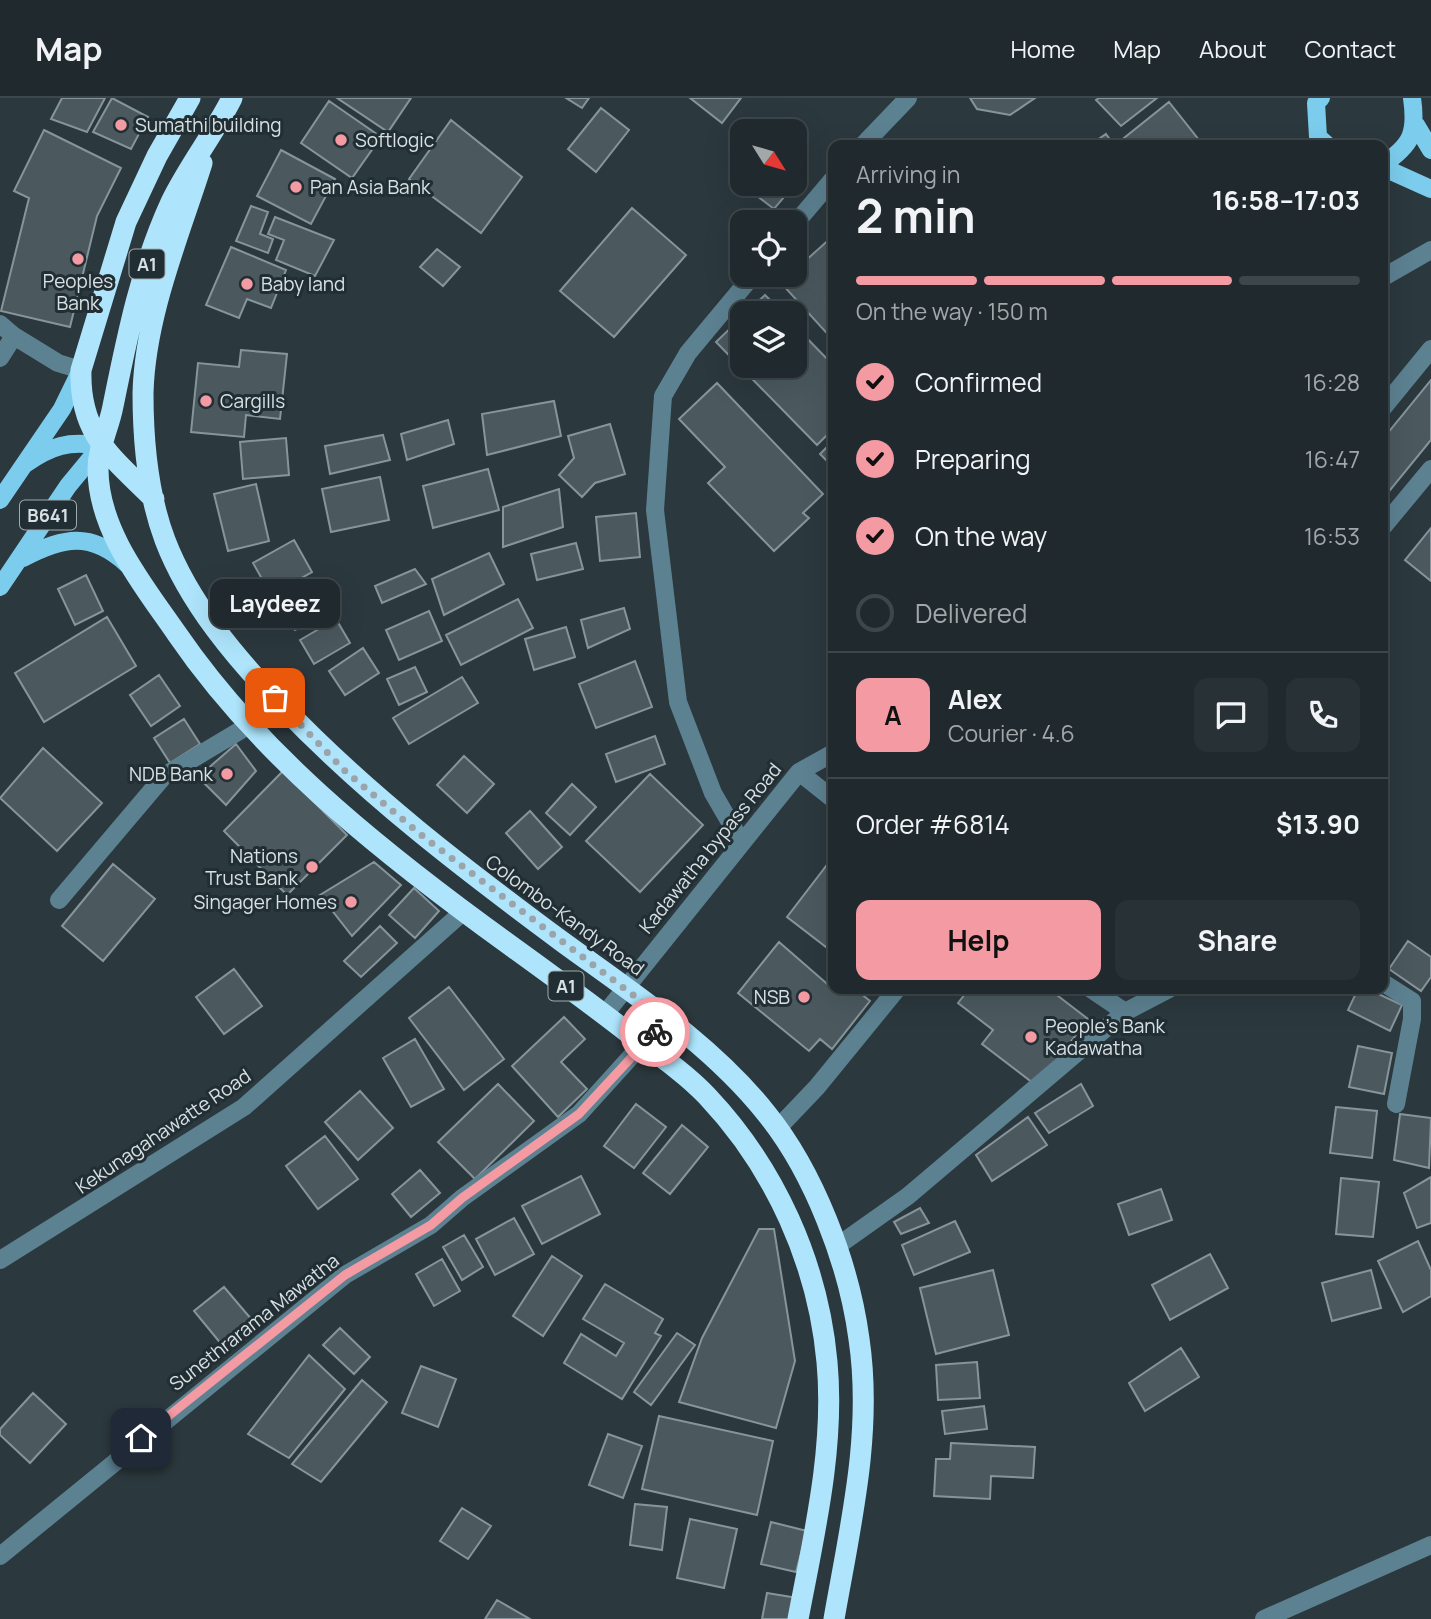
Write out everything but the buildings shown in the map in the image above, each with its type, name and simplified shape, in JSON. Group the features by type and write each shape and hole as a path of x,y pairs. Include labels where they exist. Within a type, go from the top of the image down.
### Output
{"highway":[{"name":"A1","path":"101,446 84,414 81,370 126,222 157,156 190,98"},
{"name":"A1","path":"154,499 147,459 144,372 160,300 209,143 232,98"},
{"name":"A1","path":"209,143 185,174 150,254 118,375 97,465 110,522 132,568 193,656 251,724 303,778 361,830 464,911 604,1014 706,1094 747,1146 786,1211 812,1276 827,1361 829,1417 825,1464 798,1619"},
{"path":"101,446 154,499"},
{"name":"Colombo-Kandy Road","path":"154,499 172,556 212,624 260,683 313,739 345,771 456,863 665,1019 729,1074 767,1114 777,1129 810,1185 836,1247 859,1339 864,1388 860,1460 834,1619"}],"main road":[{"path":"1412,98 1416,125 1431,150"},
{"path":"1316,100 1320,140"},
{"path":"1388,162 1404,151 1416,125"},
{"path":"1388,169 1431,188"},
{"name":"B641","path":"0,500 62,409 81,370"},
{"path":"25,464 62,443 79,442 101,446"},
{"name":"B641","path":"0,587 68,486 101,446"},
{"path":"20,559 53,542 86,541 110,549 132,568"}],"street":[{"path":"868,140 908,98"},
{"path":"807,210 828,185"},
{"path":"1388,275 1431,250"},
{"path":"742,844 713,793 678,702 655,510 663,396 688,353 743,287"},
{"path":"0,324 14,336 58,363 81,370"},
{"path":"0,358 14,336"},
{"path":"1388,402 1431,349"},
{"path":"1388,521 1431,469"},
{"path":"59,901 164,776 251,724"},
{"name":"Kadawatha bypass Road","path":"604,1014 799,772 828,755"},
{"path":"799,772 828,795"},
{"name":"Kekunagahawatte Road","path":"0,1260 244,1108 464,911"},
{"path":"1388,986 1412,1001 1412,1019 1396,1104"},
{"path":"777,1129 817,1087 893,994"},
{"path":"1098,994 1125,1012"},
{"path":"836,1247 908,1196 1125,1012 1154,994"},
{"name":"Sunethrarama Mawatha","path":"0,1556 345,1275 431,1225 462,1198 579,1114 665,1019"},
{"path":"1264,1619 1431,1545"}],"way so far":[{"path":"275,698 345,771 425,838 665,1019 655,1032"}],"place":[{"name":"Sumathi building","path":"121,125"},
{"name":"Softlogic","path":"341,140"},
{"name":"Pan Asia Bank","path":"296,187"},
{"name":"Peoples Bank","path":"78,259"},
{"name":"Baby land","path":"247,284"},
{"name":"Cargills","path":"206,401"},
{"name":"Laydeez","path":"275,698"},
{"name":"NDB Bank","path":"227,774"},
{"name":"Nations Trust Bank","path":"312,867"},
{"name":"Singager Homes","path":"351,902"},
{"name":"NSB","path":"804,997"},
{"name":"People's Bank Kadawatha","path":"1031,1037"}],"route":[{"path":"141,1438 345,1275 431,1225 462,1198 579,1114 655,1032"}]}
